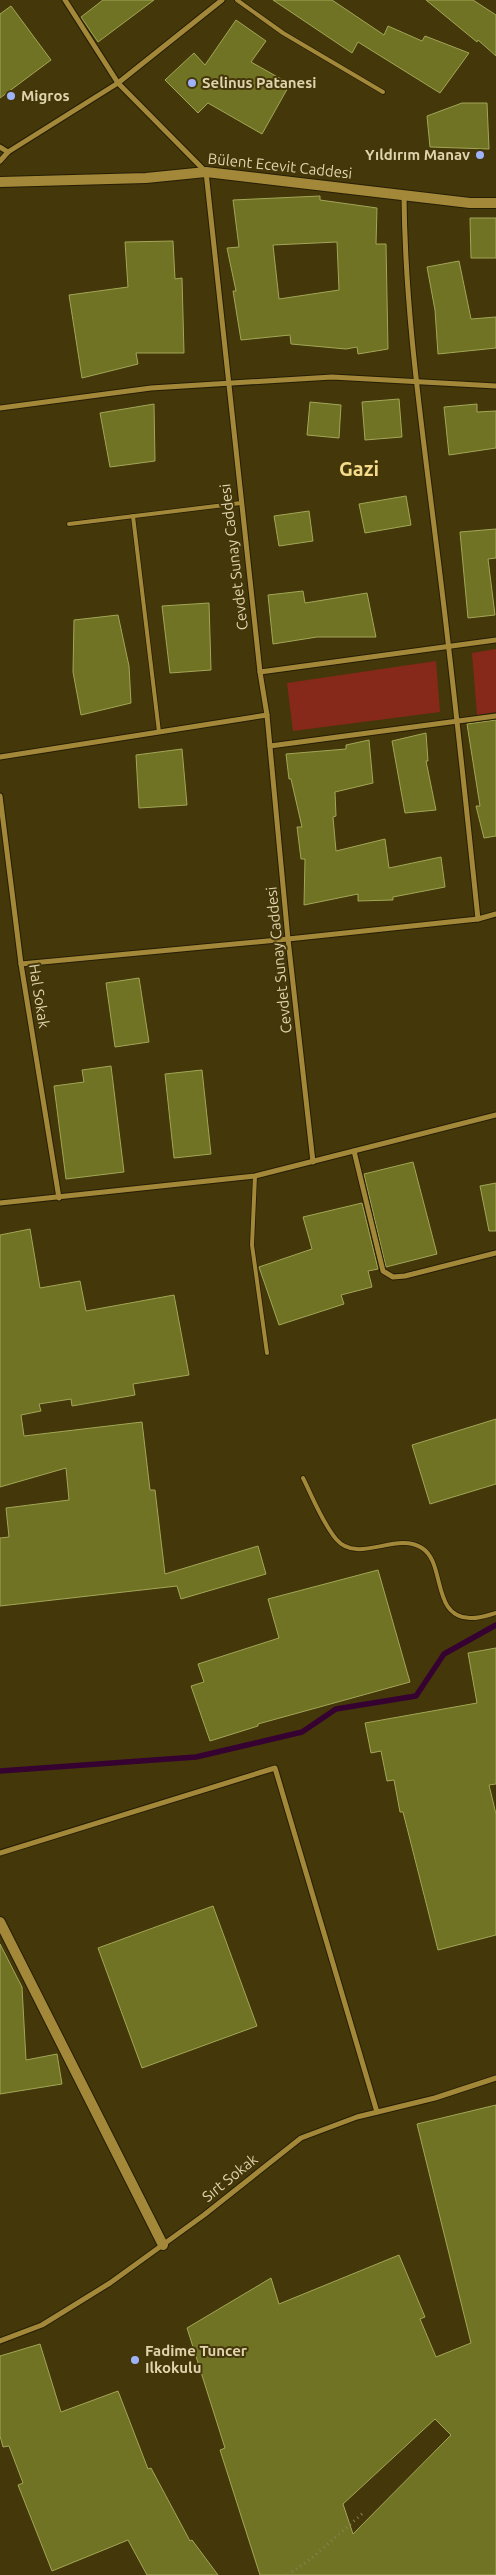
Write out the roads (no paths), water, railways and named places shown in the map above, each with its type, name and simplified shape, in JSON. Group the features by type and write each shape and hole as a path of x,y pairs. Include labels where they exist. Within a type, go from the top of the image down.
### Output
{"street":[{"path":"65,0 118,83 206,172"},
{"path":"0,161 8,152 118,83 222,0"},
{"path":"0,147 8,152"},
{"name":"Bülent Ecevit Caddesi","path":"0,182 146,178 206,172 470,203 496,204"},
{"name":"Cevdet Sunay Caddesi","path":"206,172 227,383 260,672 268,715 288,939 313,1162"},
{"path":"404,195 404,251 417,380 449,648 478,919"},
{"path":"0,408 151,388 332,377 417,380 496,386"},
{"path":"260,672 449,648 496,640"},
{"path":"0,757 268,715"},
{"path":"270,746 496,716"},
{"name":"Hal Sokak","path":"0,796 21,964 58,1198"},
{"path":"21,964 478,919 496,914"},
{"path":"0,1203 255,1176 496,1115"},
{"path":"354,1152 383,1271 394,1277 405,1276 495,1254 496,1261"},
{"path":"0,1853 275,1768 377,2112"},
{"path":"0,1922 163,2245"},
{"name":"Sırt Sokak","path":"0,2341 42,2325 78,2304 204,2215 301,2138 356,2117 436,2098 496,2078"}],"lane":[{"path":"237,0 283,33 383,92"},
{"path":"69,524 241,503"},
{"path":"133,516 159,732"},
{"path":"255,1176 252,1245 267,1353"},
{"path":"303,1478 331,1532 342,1544 358,1549 405,1542 420,1546 431,1555 443,1599 455,1613 470,1619 496,1613"}],"waterway":[{"path":"0,1771 196,1757 302,1732 336,1709 416,1696 444,1654 496,1625"}],"place":[{"name":"Selinus Patanesi","path":"192,83"},
{"name":"Migros","path":"11,96"},
{"name":"Yıldırım Manav","path":"480,155"},
{"name":"Fadime Tuncer Ilkokulu","path":"135,2360"}],"district":[{"name":"Gazi","path":"359,469"}]}
